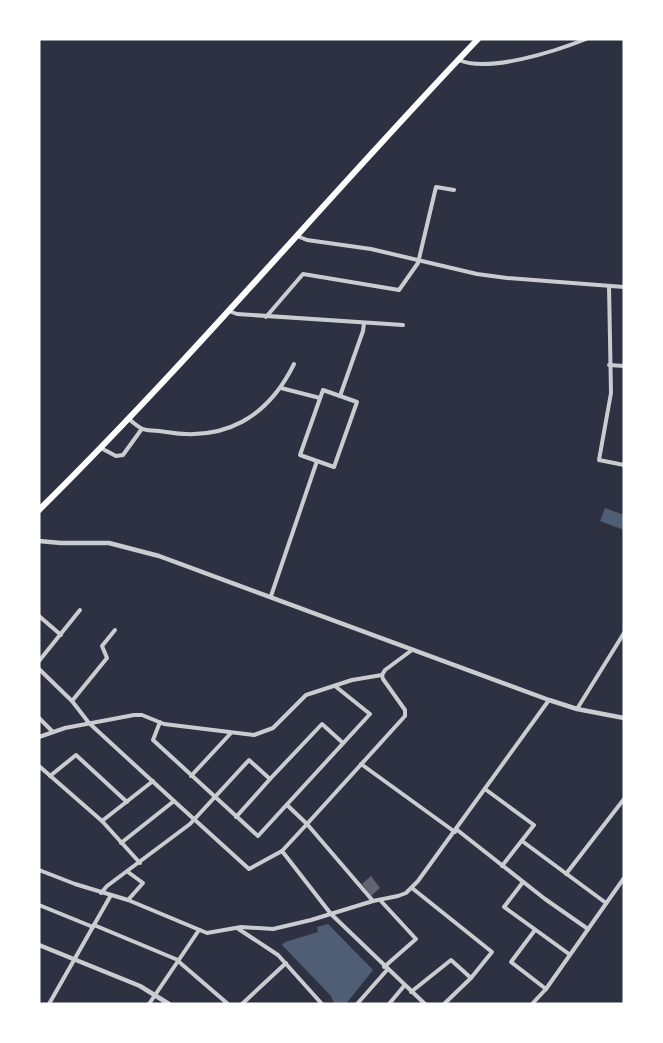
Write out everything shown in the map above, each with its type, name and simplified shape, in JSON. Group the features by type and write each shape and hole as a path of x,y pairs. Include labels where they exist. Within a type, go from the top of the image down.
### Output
{"main road":[{"path":"39,510 129,419 478,39"}],"street":[{"path":"458,60 471,65 503,62 556,51 586,39"},
{"path":"266,317 303,274 399,290 418,263 436,187 454,190"},
{"path":"297,236 307,240 419,259 477,274 624,286"},
{"path":"609,286 611,393 598,460 624,465"},
{"path":"229,310 237,314 266,317 403,325"},
{"path":"340,396 364,323"},
{"path":"129,419 141,430 188,435 219,431 251,417 276,395 294,364"},
{"path":"609,365 624,366"},
{"path":"280,388 320,398"},
{"path":"323,390 357,402 334,467 300,455 320,398 323,390"},
{"path":"101,448 116,456 123,455 141,430"},
{"path":"271,596 317,461"},
{"path":"39,541 109,543 159,556 549,700 577,709 624,718"},
{"path":"39,661 80,610"},
{"path":"39,616 61,635"},
{"path":"72,701 106,658 102,646 115,630"},
{"path":"577,709 624,633"},
{"path":"39,737 89,723 134,715 142,715 160,722 254,735 273,728 302,698 352,680 382,675 385,670 412,650"},
{"path":"39,669 72,701 89,723 249,869 282,851 406,713 382,675"},
{"path":"160,722 153,740 258,836 370,714 335,686"},
{"path":"39,870 101,893 128,900 207,933 236,928 273,928 398,896 412,888 456,831 549,700"},
{"path":"39,718 54,732"},
{"path":"236,817 322,724 344,743"},
{"path":"191,776 231,732"},
{"path":"50,776 76,755 127,802"},
{"path":"101,893 107,886 194,820 249,760 270,779"},
{"path":"361,764 588,929"},
{"path":"39,766 102,821 140,863"},
{"path":"102,821 153,781"},
{"path":"485,789 534,825 502,866"},
{"path":"566,874 624,799"},
{"path":"121,843 174,801"},
{"path":"287,805 308,824 373,901"},
{"path":"522,841 606,903"},
{"path":"282,851 330,914 421,1003"},
{"path":"128,872 143,883 128,900"},
{"path":"532,1004 546,989 624,878"},
{"path":"523,882 504,907 570,954"},
{"path":"412,888 492,952 471,978 444,1004"},
{"path":"49,1004 111,895"},
{"path":"357,1004 386,968 416,939 380,900"},
{"path":"39,905 178,960 228,1004"},
{"path":"236,928 278,955 322,1004"},
{"path":"149,1004 199,930"},
{"path":"535,930 512,962 546,989"},
{"path":"39,945 140,986 169,1004"},
{"path":"411,992 451,960 471,978"},
{"path":"243,1004 286,963"},
{"path":"389,1004 404,986"}],"water":[{"path":"605,508 624,515 624,530 600,521"},
{"path":"328,924 373,970 346,1004 334,1004 331,996 282,945 285,942 318,932 317,927"}],"building":[{"path":"371,876 380,888 371,896 362,884"}]}
